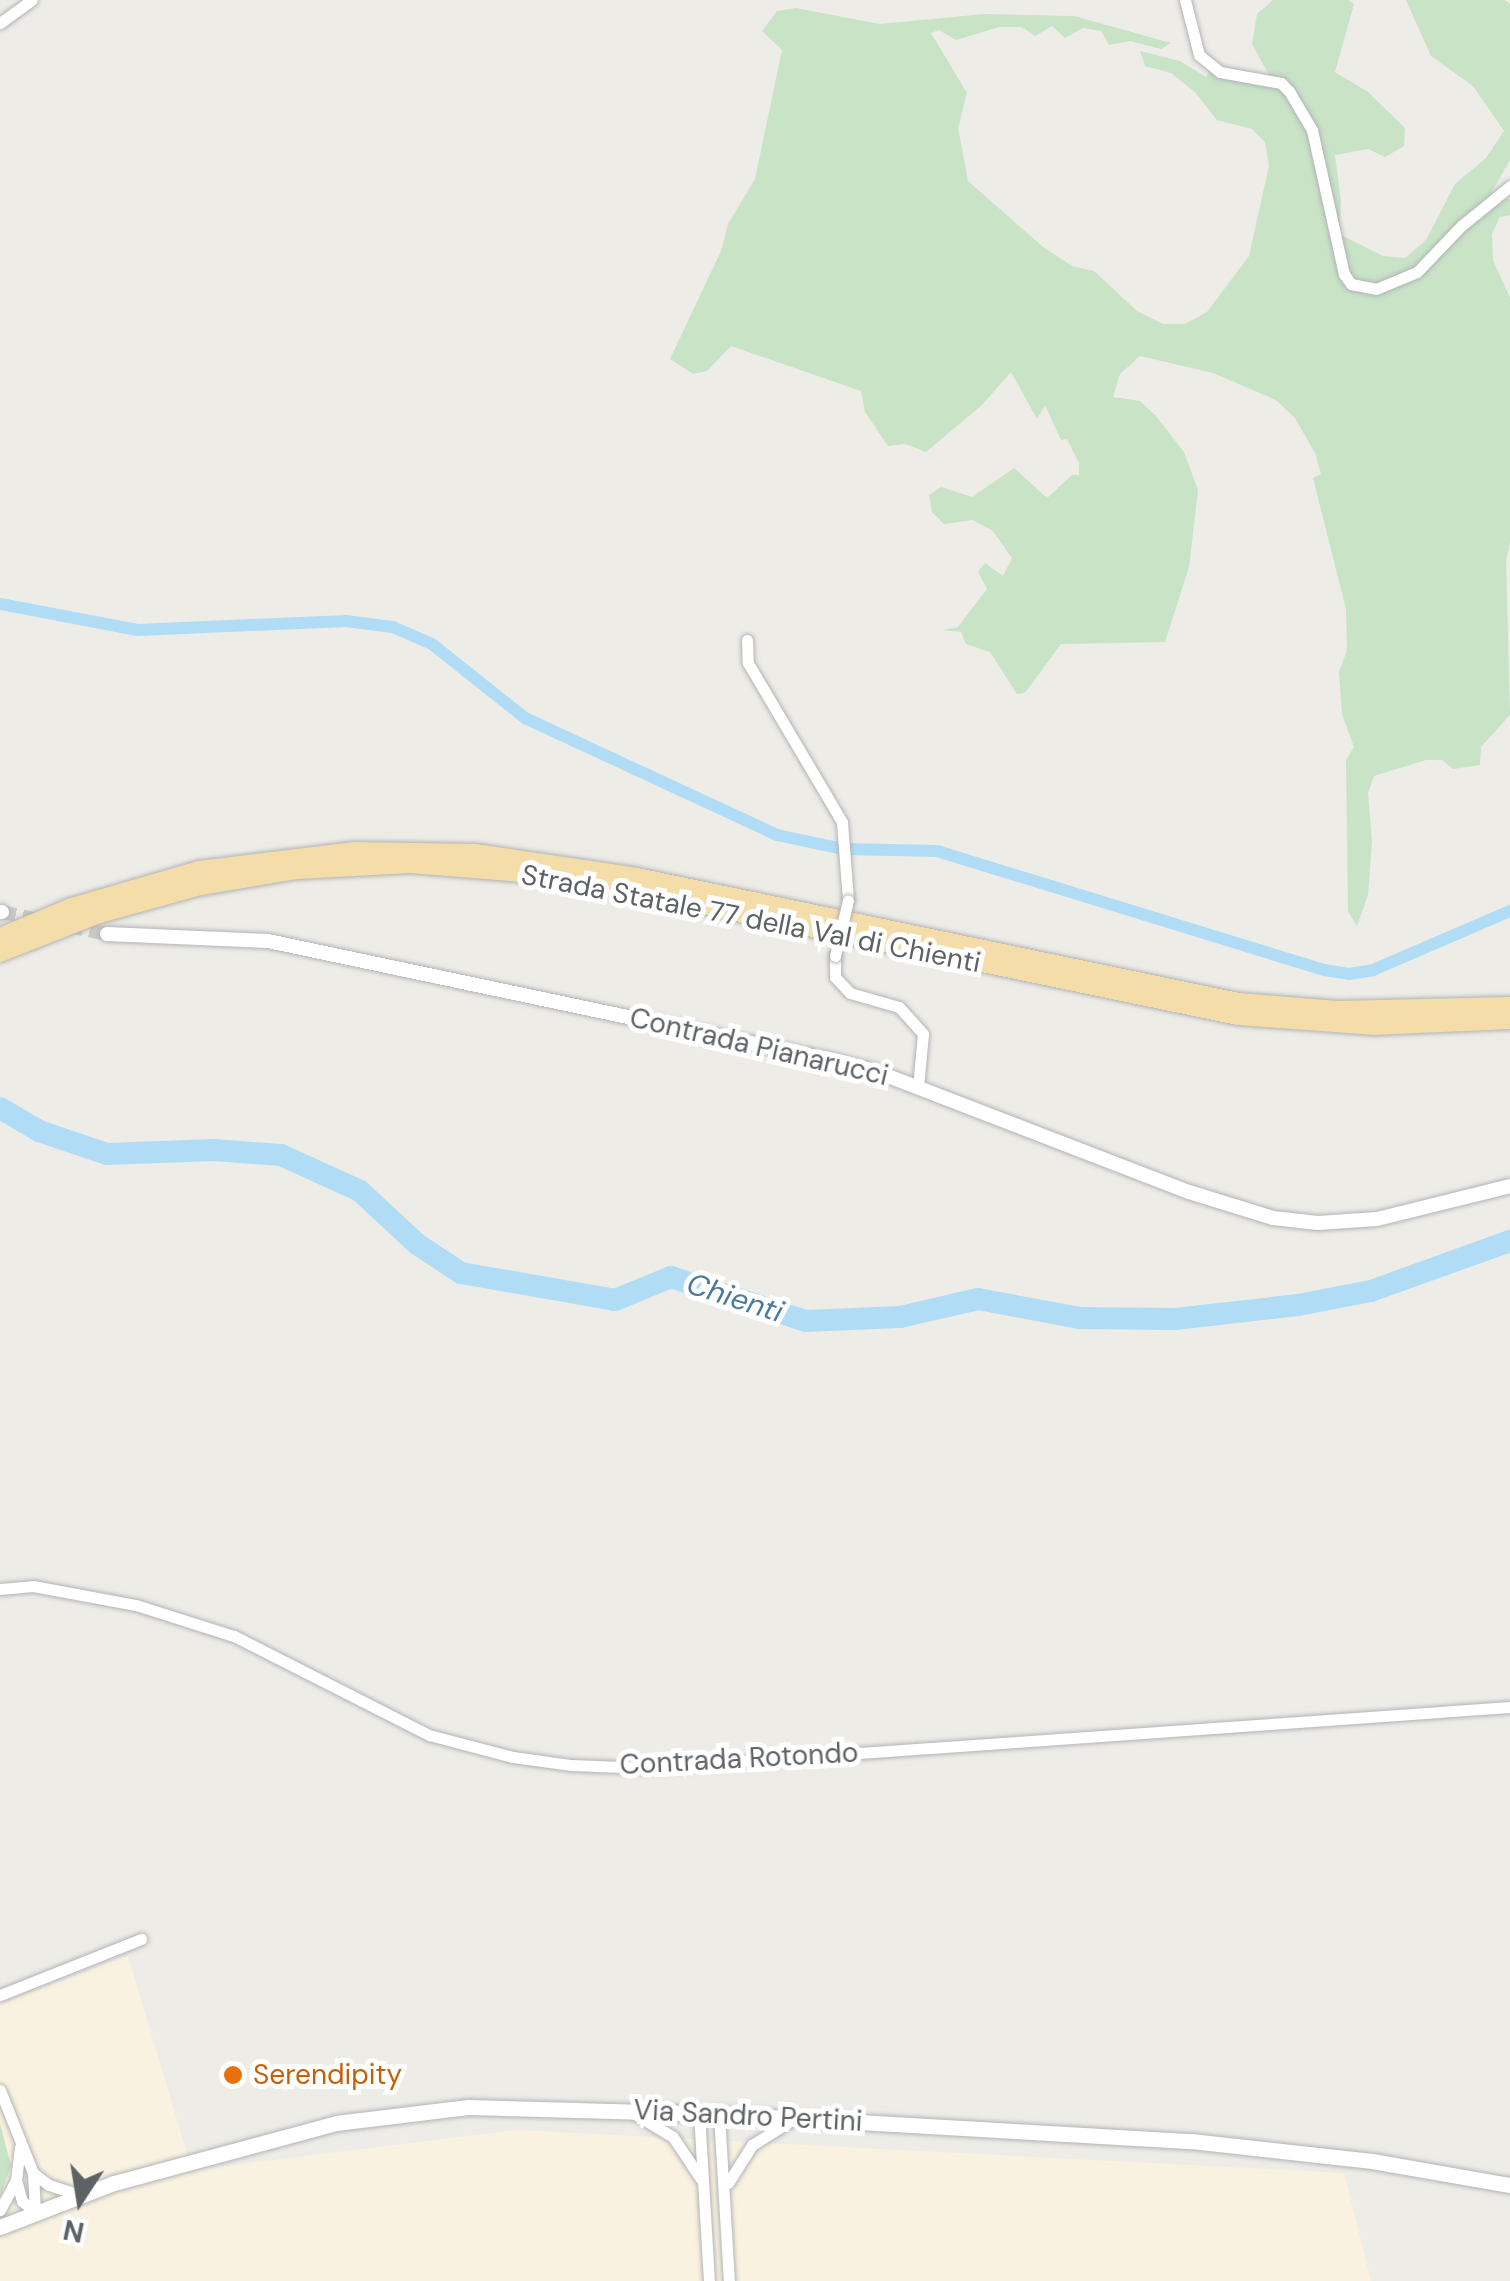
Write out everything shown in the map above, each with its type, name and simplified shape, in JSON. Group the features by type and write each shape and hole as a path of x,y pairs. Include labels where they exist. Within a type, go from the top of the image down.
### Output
{"highway":[{"name":"Strada Statale 77 della Val di Chienti","path":"0,937 98,898 199,870 352,851 475,852 637,877 1238,1002 1338,1010 1510,1006"},
{"name":"Strada Statale 77 della Val di Chienti","path":"0,953 116,908 201,886 298,870 411,864 474,867 586,882 1238,1016 1373,1026 1510,1020"}],"main road":[{"name":"Via Sandro Pertini","path":"0,2227 80,2195 266,2141 402,2112 486,2107 719,2114 1270,2148 1510,2185"}],"street":[{"path":"0,23 32,0"},
{"path":"1184,0 1199,55 1235,78 1280,84 1297,104 1312,130 1344,274 1352,284 1376,289 1418,272 1461,226 1510,189"},
{"path":"747,640 748,662 842,822 848,900 835,956 835,978 850,993 899,1007 914,1021 922,1034 918,1086"},
{"name":"Contrada Pianarucci","path":"107,934 268,941 836,1061 918,1086 1189,1192 1273,1218 1318,1223 1378,1219 1510,1186"},
{"name":"Contrada Rotondo","path":"0,1589 33,1586 136,1605 234,1636 429,1735 513,1757 571,1765 648,1768 1510,1707"},
{"path":"0,1995 141,1940"},
{"path":"0,2090 33,2173 35,2212"},
{"path":"619,2110 645,2116 673,2136 693,2161 705,2188"},
{"path":"699,2113 709,2281"},
{"path":"719,2114 729,2281"},
{"path":"725,2192 741,2157 766,2133 795,2118"},
{"path":"0,2210 16,2180 21,2142"},
{"path":"33,2173 50,2185 80,2195"},
{"path":"16,2180 22,2201 35,2212"},
{"path":"708,2260 728,2260"}],"shaded area":[{"path":"128,1956 192,2170 517,2130 1344,2173 1371,2281 0,2281 0,2004"}],"green space":[{"path":"1273,0 1348,0 1354,4 1335,72 1368,92 1405,128 1404,146 1385,157 1368,149 1335,155 1341,201 1339,234 1383,256 1405,258 1426,240 1455,184 1486,158 1504,131 1473,86 1431,56 1406,0 1505,0 1510,4 1510,160 1487,200 1510,199 1510,215 1500,217 1492,234 1493,260 1510,298 1510,542 1506,560 1510,715 1481,747 1480,765 1453,769 1442,760 1426,760 1374,776 1368,793 1372,842 1368,895 1357,926 1348,911 1346,760 1354,747 1342,714 1339,672 1347,650 1346,609 1313,478 1321,474 1315,453 1295,418 1276,400 1213,373 1140,356 1120,374 1113,397 1140,401 1156,416 1184,452 1198,490 1189,567 1165,642 1061,644 1025,693 1017,694 990,652 966,644 961,632 943,630 958,627 987,589 978,572 985,563 1003,576 1012,558 993,531 973,520 944,524 932,512 929,495 941,487 972,497 1014,468 1047,498 1072,475 1079,475 1079,463 1067,439 1061,440 1045,405 1037,419 1011,372 982,405 926,452 905,444 888,446 865,412 861,391 731,346 707,371 693,374 670,359 721,251 728,224 755,179 782,50 762,31 777,11 796,8 879,24 985,14 1074,16 1171,43 1161,49 1130,41 1109,45 1101,31 1083,28 1065,38 1052,26 1035,36 1022,27 999,27 956,40 939,30 931,33 967,93 958,128 968,181 1043,247 1072,266 1094,271 1137,311 1163,324 1185,324 1207,312 1249,256 1269,166 1265,142 1252,129 1217,120 1195,92 1171,73 1145,66 1140,51 1180,61 1206,77 1211,69 1273,82 1252,44 1257,14"},
{"path":"0,2123 11,2166 0,2196"}],"waterway":[{"path":"0,604 138,630 346,621 393,627 432,644 525,718 777,835 843,849 937,851 1324,970 1349,974 1373,970 1510,911"},
{"name":"Chienti","path":"0,1108 39,1131 107,1154 214,1150 281,1155 360,1191 417,1244 461,1273 615,1300 671,1277 806,1321 900,1317 978,1299 1080,1318 1175,1319 1298,1305 1371,1291 1510,1241"}],"tunnel":[{"path":"2,912 43,921"},
{"path":"69,926 107,934"}],"place":[{"name":"Serendipity","path":"233,2075"}]}
